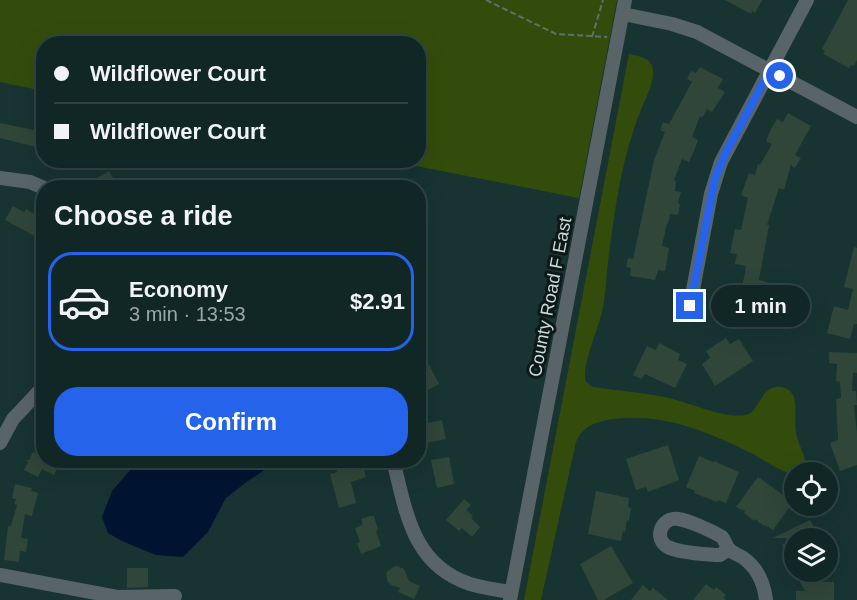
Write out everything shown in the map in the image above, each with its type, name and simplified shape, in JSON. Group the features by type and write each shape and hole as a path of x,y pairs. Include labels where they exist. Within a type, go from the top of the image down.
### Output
{"street":[{"path":"690,306 715,178 726,152 807,0"},
{"path":"624,7 689,29 716,41 857,117"},
{"name":"County Road F East","path":"511,596 624,7"},
{"path":"0,178 36,185"},
{"path":"0,443 4,422 36,393"},
{"path":"395,468 411,528 427,554 439,567 453,576 511,596"},
{"path":"729,549 754,569 763,587 766,600"},
{"path":"0,575 117,597 175,596"}],"path":[{"path":"486,0 556,34 607,37"},
{"path":"592,37 603,0"}],"green space":[{"path":"0,0 617,0 579,198 426,168 426,36 36,36 36,90 0,82"},
{"path":"629,54 648,61 652,66 653,77 629,145 622,174 616,203 603,306 588,358 586,382 593,387 674,399 732,415 751,413 763,395 771,389 785,388 793,395 796,432 805,462 784,462 784,471 722,439 669,422 632,418 607,420 591,425 576,442 541,600 524,600"}],"water":[{"path":"132,468 268,468 226,498 208,532 183,557 156,555 108,533 102,517 112,491"}],"building":[{"path":"725,0 762,0 755,13 752,11 751,14"},
{"path":"848,0 857,0 857,60 854,66 851,65 849,68 823,54 825,51 822,49"},
{"path":"700,67 723,79 718,88 725,92 712,112 707,109 702,118 700,116 692,137 698,140 694,151 689,162 682,159 674,180 676,181 675,191 681,192 678,203 680,204 678,215 670,214 667,223 662,246 669,248 665,271 658,270 655,280 630,276 631,268 626,267 628,258 633,259 654,160 665,132 660,130 663,122 669,124 692,82 687,79 691,71 696,73"},
{"path":"788,113 811,126 795,155 801,158 795,168 791,165 784,190 779,188 767,225 769,225 759,280 770,283 761,326 735,321 737,311 730,310 736,286 742,288 746,266 735,264 737,254 730,253 735,229 741,230 748,198 741,195 749,173 755,175 758,164 760,165 772,144 766,141 771,129 777,119 783,122"},
{"path":"0,123 34,130 36,127 36,147 0,138"},
{"path":"109,171 114,180 94,180"},
{"path":"13,206 24,212 26,209 36,215 36,237 5,220"},
{"path":"854,247 857,248 857,324 854,324 850,339 827,333 834,306 848,310 853,289 844,287"},
{"path":"726,338 730,344 739,339 753,361 715,386 702,364 710,358 706,351"},
{"path":"659,343 680,354 678,360 687,364 675,388 645,374 642,379 633,375 647,346 656,350"},
{"path":"829,352 857,353 857,373 853,373 852,391 856,391 857,405 854,405 857,465 840,471 830,443 838,440 836,399 841,398 840,382 836,381 837,364 829,363"},
{"path":"426,362 439,384 426,391"},
{"path":"442,420 446,439 427,443 426,423"},
{"path":"668,445 679,480 648,492 646,487 636,490 626,459"},
{"path":"33,452 36,453 36,468 57,468 54,475 42,469 38,477 24,470 28,462 25,460 29,460"},
{"path":"699,456 739,472 726,503 694,493 695,491 686,487"},
{"path":"449,457 454,484 437,488 431,460"},
{"path":"364,468 366,477 351,482 356,503 339,508 330,474 337,472 336,469"},
{"path":"758,477 784,496 784,515 773,530 755,519 754,521 744,513 745,511 736,507"},
{"path":"15,484 32,488 31,491 38,493 32,516 25,514 21,538 28,539 26,552 20,551 19,562 4,560 8,526 11,526 17,505 14,504 16,499 12,498"},
{"path":"596,491 629,498 628,507 631,508 629,521 627,520 621,541 588,534"},
{"path":"464,499 471,505 466,510 480,527 472,537 462,528 459,531 446,520"},
{"path":"374,516 381,546 361,554 355,528 363,525 361,519"},
{"path":"810,520 814,528 794,528"},
{"path":"784,533 784,538 773,538"},
{"path":"611,546 633,583 604,600 598,600 580,564"},
{"path":"397,566 404,569 409,581 420,586 414,599 398,592 400,588 388,582 387,572"},
{"path":"127,568 148,568 148,587 127,588"},
{"path":"800,582 834,582 834,600 796,600 796,591 805,591"},
{"path":"706,584 714,590 716,587 726,595 723,598 726,600 693,600"},
{"path":"643,585 650,591 653,588 668,600 631,600"}],"route":[{"path":"690,306 711,194 721,162 770,70 780,76"}]}
